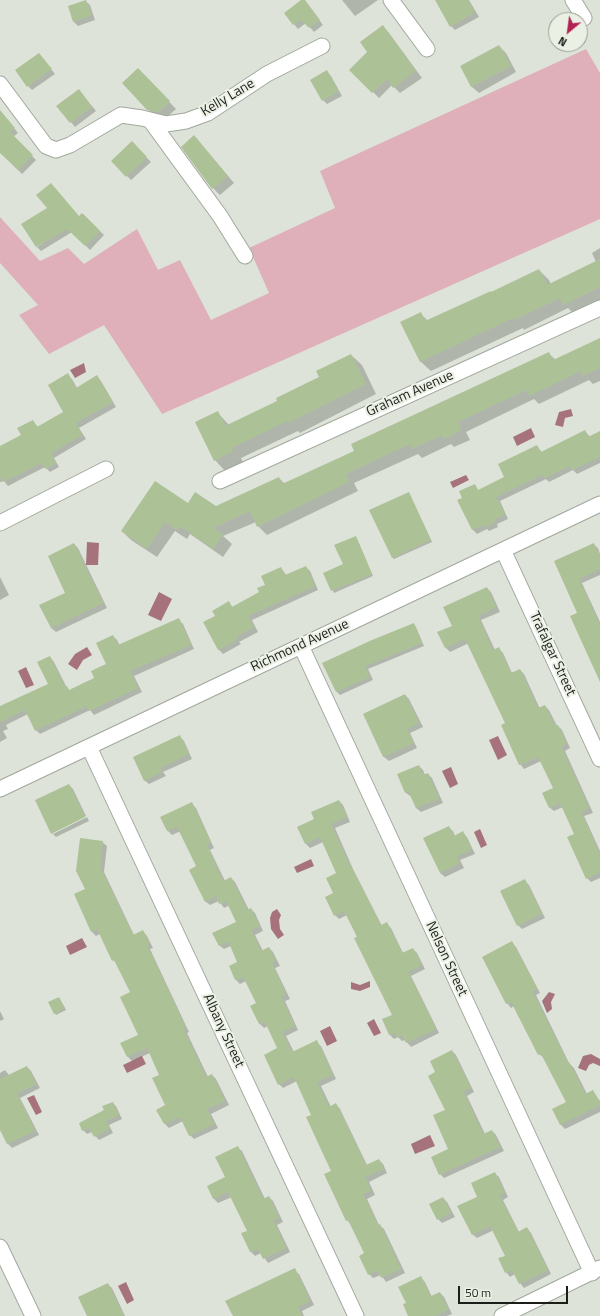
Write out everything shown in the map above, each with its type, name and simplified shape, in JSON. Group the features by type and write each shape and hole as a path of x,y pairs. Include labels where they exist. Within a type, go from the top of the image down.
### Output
{"street":[{"path":"391,0 427,49"},
{"path":"573,0 580,12"},
{"name":"Kelly Lane","path":"0,84 46,146 56,150 70,145 121,116 166,124 186,121 208,112 267,74 322,46"},
{"path":"150,120 220,216 245,256"},
{"name":"Graham Avenue","path":"220,481 600,308"},
{"path":"0,523 106,469"},
{"name":"Richmond Avenue","path":"0,789 600,504"},
{"name":"Trafalgar Street","path":"503,550 600,759"},
{"name":"Nelson Street","path":"301,646 596,1270"},
{"name":"Albany Street","path":"90,747 356,1316"},
{"path":"0,1246 33,1316"},
{"path":"502,1316 596,1270"}],"shaded area":[{"path":"579,52 588,52 600,73 600,219 162,414 104,325 49,354 19,315 38,305 0,263 0,217 40,261 68,248 84,264 137,229 158,270 180,260 211,320 269,293 249,248 335,208 320,171"},
{"path":"84,363 86,372 75,378 70,370"},
{"path":"571,409 573,416 565,418 563,427 555,425 559,412"},
{"path":"531,428 535,437 517,446 513,437"},
{"path":"466,475 469,480 453,488 450,482"},
{"path":"87,542 99,543 98,565 86,565"},
{"path":"159,592 172,599 161,621 148,615"},
{"path":"87,647 92,655 83,660 77,670 68,664 75,654"},
{"path":"26,667 34,685 26,688 18,671"},
{"path":"498,736 507,755 498,760 489,740"},
{"path":"451,767 458,784 450,788 442,771"},
{"path":"480,829 487,845 481,848 474,832"},
{"path":"311,859 314,866 297,873 294,867"},
{"path":"277,909 281,915 279,920 280,929 284,935 278,939 271,929 270,918 272,912"},
{"path":"82,938 87,947 70,955 66,946"},
{"path":"370,981 370,987 360,991 351,989 351,982 360,985"},
{"path":"549,992 555,994 551,1002 552,1009 547,1013 542,1001"},
{"path":"374,1019 381,1033 374,1036 367,1023"},
{"path":"330,1026 337,1041 327,1046 320,1031"},
{"path":"591,1054 600,1059 600,1066 593,1063 589,1065 586,1071 578,1068 583,1056"},
{"path":"142,1056 146,1064 127,1073 123,1065"},
{"path":"34,1095 42,1112 36,1115 27,1098"},
{"path":"430,1135 435,1146 415,1154 411,1144"},
{"path":"126,1282 134,1300 127,1304 118,1286"}],"building":[{"path":"86,0 92,15 73,22 68,6"},
{"path":"301,0 305,0 320,20 309,28 301,20 293,25 284,13"},
{"path":"435,0 468,0 475,12 450,27"},
{"path":"383,25 416,71 393,88 387,79 372,93 349,70 367,52 360,42"},
{"path":"499,45 511,66 471,87 460,66"},
{"path":"39,53 52,69 27,87 15,70"},
{"path":"138,68 170,101 159,112 147,110 122,83"},
{"path":"327,70 339,91 322,101 310,80"},
{"path":"79,89 92,107 70,123 56,106"},
{"path":"0,110 15,128 10,132 33,155 18,170 0,153"},
{"path":"194,135 228,176 212,189 181,147"},
{"path":"132,141 147,157 126,177 111,161"},
{"path":"51,183 79,216 82,213 100,231 85,246 67,229 36,247 21,224 47,208 36,195"},
{"path":"600,259 600,287 563,305 560,298 514,320 513,318 420,362 400,322 421,312 425,321 539,269 547,285"},
{"path":"600,338 600,368 583,376 581,371 529,396 526,390 458,422 461,430 444,439 442,435 412,449 410,444 346,474 349,482 257,527 250,511 213,528 223,535 213,549 180,526 177,530 165,522 147,549 121,531 155,481 188,503 195,492 216,506 279,477 282,484 354,451 351,444 549,352 553,360"},
{"path":"351,354 366,384 288,423 287,421 232,448 233,451 214,461 195,422 218,411 225,426 277,401 276,398 319,377 316,371"},
{"path":"68,373 76,388 97,375 113,402 76,423 82,435 51,453 56,463 45,469 42,463 3,482 0,476 0,446 21,435 17,428 33,420 37,427 63,412 48,385"},
{"path":"585,430 588,437 600,431 600,457 572,470 570,466 544,478 542,475 496,497 505,514 484,528 483,525 472,530 457,500 462,498 459,491 475,484 478,490 504,477 498,464 537,445 541,452"},
{"path":"409,492 431,540 392,558 369,510"},
{"path":"356,536 372,574 331,591 323,573 343,564 334,545"},
{"path":"74,543 103,603 51,628 39,605 65,593 48,556"},
{"path":"594,543 600,557 600,569 579,579 600,626 600,682 570,616 577,613 554,561"},
{"path":"306,566 315,586 248,616 254,627 236,637 237,640 218,650 203,622 215,616 212,611 229,601 232,607 259,592 257,588 265,585 261,576 281,567 285,575"},
{"path":"487,587 496,607 478,616 493,650 499,647 511,673 520,669 538,708 545,705 555,726 558,725 567,744 561,746 589,808 581,812 600,854 600,872 586,879 567,837 574,834 560,803 549,808 542,793 553,788 538,757 519,765 501,725 505,723 465,639 445,648 437,632 452,626 443,607"},
{"path":"179,618 191,645 130,671 138,688 89,711 87,706 35,731 25,710 0,722 0,706 48,684 37,662 50,656 65,687 67,686 69,690 94,678 91,671 106,664 96,643 113,635 118,645"},
{"path":"414,623 422,643 365,666 370,677 336,692 322,663"},
{"path":"405,694 419,723 407,729 414,743 383,757 363,714"},
{"path":"180,735 189,754 160,768 162,772 144,781 133,757"},
{"path":"419,765 423,775 428,773 439,799 416,808 408,791 405,793 397,774"},
{"path":"69,784 85,817 51,834 35,800"},
{"path":"339,800 347,817 331,824 350,866 381,925 387,922 402,953 413,948 422,965 408,972 436,1029 406,1043 402,1035 397,1038 395,1033 389,1035 382,1019 392,1015 354,938 357,937 344,911 334,916 325,897 333,893 326,878 336,873 320,837 305,844 297,827 314,819 311,812"},
{"path":"192,802 211,843 207,845 223,881 231,877 247,910 251,908 260,926 251,930 261,951 269,947 276,961 272,963 286,994 281,997 295,1026 282,1032 292,1052 317,1040 333,1075 317,1082 329,1107 336,1103 366,1165 379,1159 384,1169 365,1177 371,1191 363,1194 378,1225 380,1224 401,1269 381,1278 378,1270 368,1275 359,1256 364,1253 348,1220 346,1221 324,1174 331,1171 306,1117 311,1115 294,1077 278,1085 264,1055 277,1048 265,1022 259,1024 250,1006 256,1003 243,977 235,980 229,966 237,962 228,941 219,946 212,933 236,922 226,901 219,904 216,896 205,902 189,870 196,866 177,827 167,831 160,817"},
{"path":"449,826 454,836 463,831 472,849 457,856 460,863 440,873 423,838"},
{"path":"80,838 103,841 100,867 133,935 143,930 149,943 147,945 186,1028 183,1029 206,1077 212,1074 225,1101 207,1109 214,1124 189,1136 180,1117 164,1124 156,1110 165,1105 152,1078 159,1075 147,1048 127,1057 120,1043 138,1035 120,997 130,992 114,960 112,961 97,929 91,932 74,894 85,889 76,871"},
{"path":"525,879 542,914 517,926 500,891"},
{"path":"512,941 537,988 532,991 568,1063 569,1062 585,1094 593,1090 600,1103 600,1105 560,1125 552,1109 566,1102 541,1054 538,1055 511,1002 506,1004 482,957"},
{"path":"59,997 65,1008 54,1014 48,1002"},
{"path":"452,1050 471,1088 463,1091 483,1134 492,1130 500,1147 439,1175 431,1157 448,1149 433,1115 445,1110 428,1076 435,1072 430,1061"},
{"path":"27,1066 36,1084 17,1093 35,1131 7,1144 0,1130 0,1079"},
{"path":"113,1102 119,1115 106,1121 110,1129 94,1137 89,1128 82,1131 79,1123 104,1110 102,1106"},
{"path":"238,1146 263,1199 269,1196 279,1218 273,1220 286,1248 263,1259 258,1249 250,1252 241,1233 247,1231 228,1192 213,1199 207,1186 225,1177 215,1157"},
{"path":"495,1172 505,1193 499,1195 518,1232 527,1227 548,1270 519,1284 512,1270 505,1273 498,1258 505,1256 490,1226 472,1235 457,1206 477,1197 471,1183"},
{"path":"443,1197 451,1213 437,1220 429,1204"},
{"path":"295,1268 310,1301 298,1307 302,1316 233,1316 225,1301"},
{"path":"421,1276 431,1296 440,1292 448,1310 434,1316 408,1316 403,1304 406,1303 398,1287"},
{"path":"108,1283 124,1316 87,1316 78,1297"}]}
